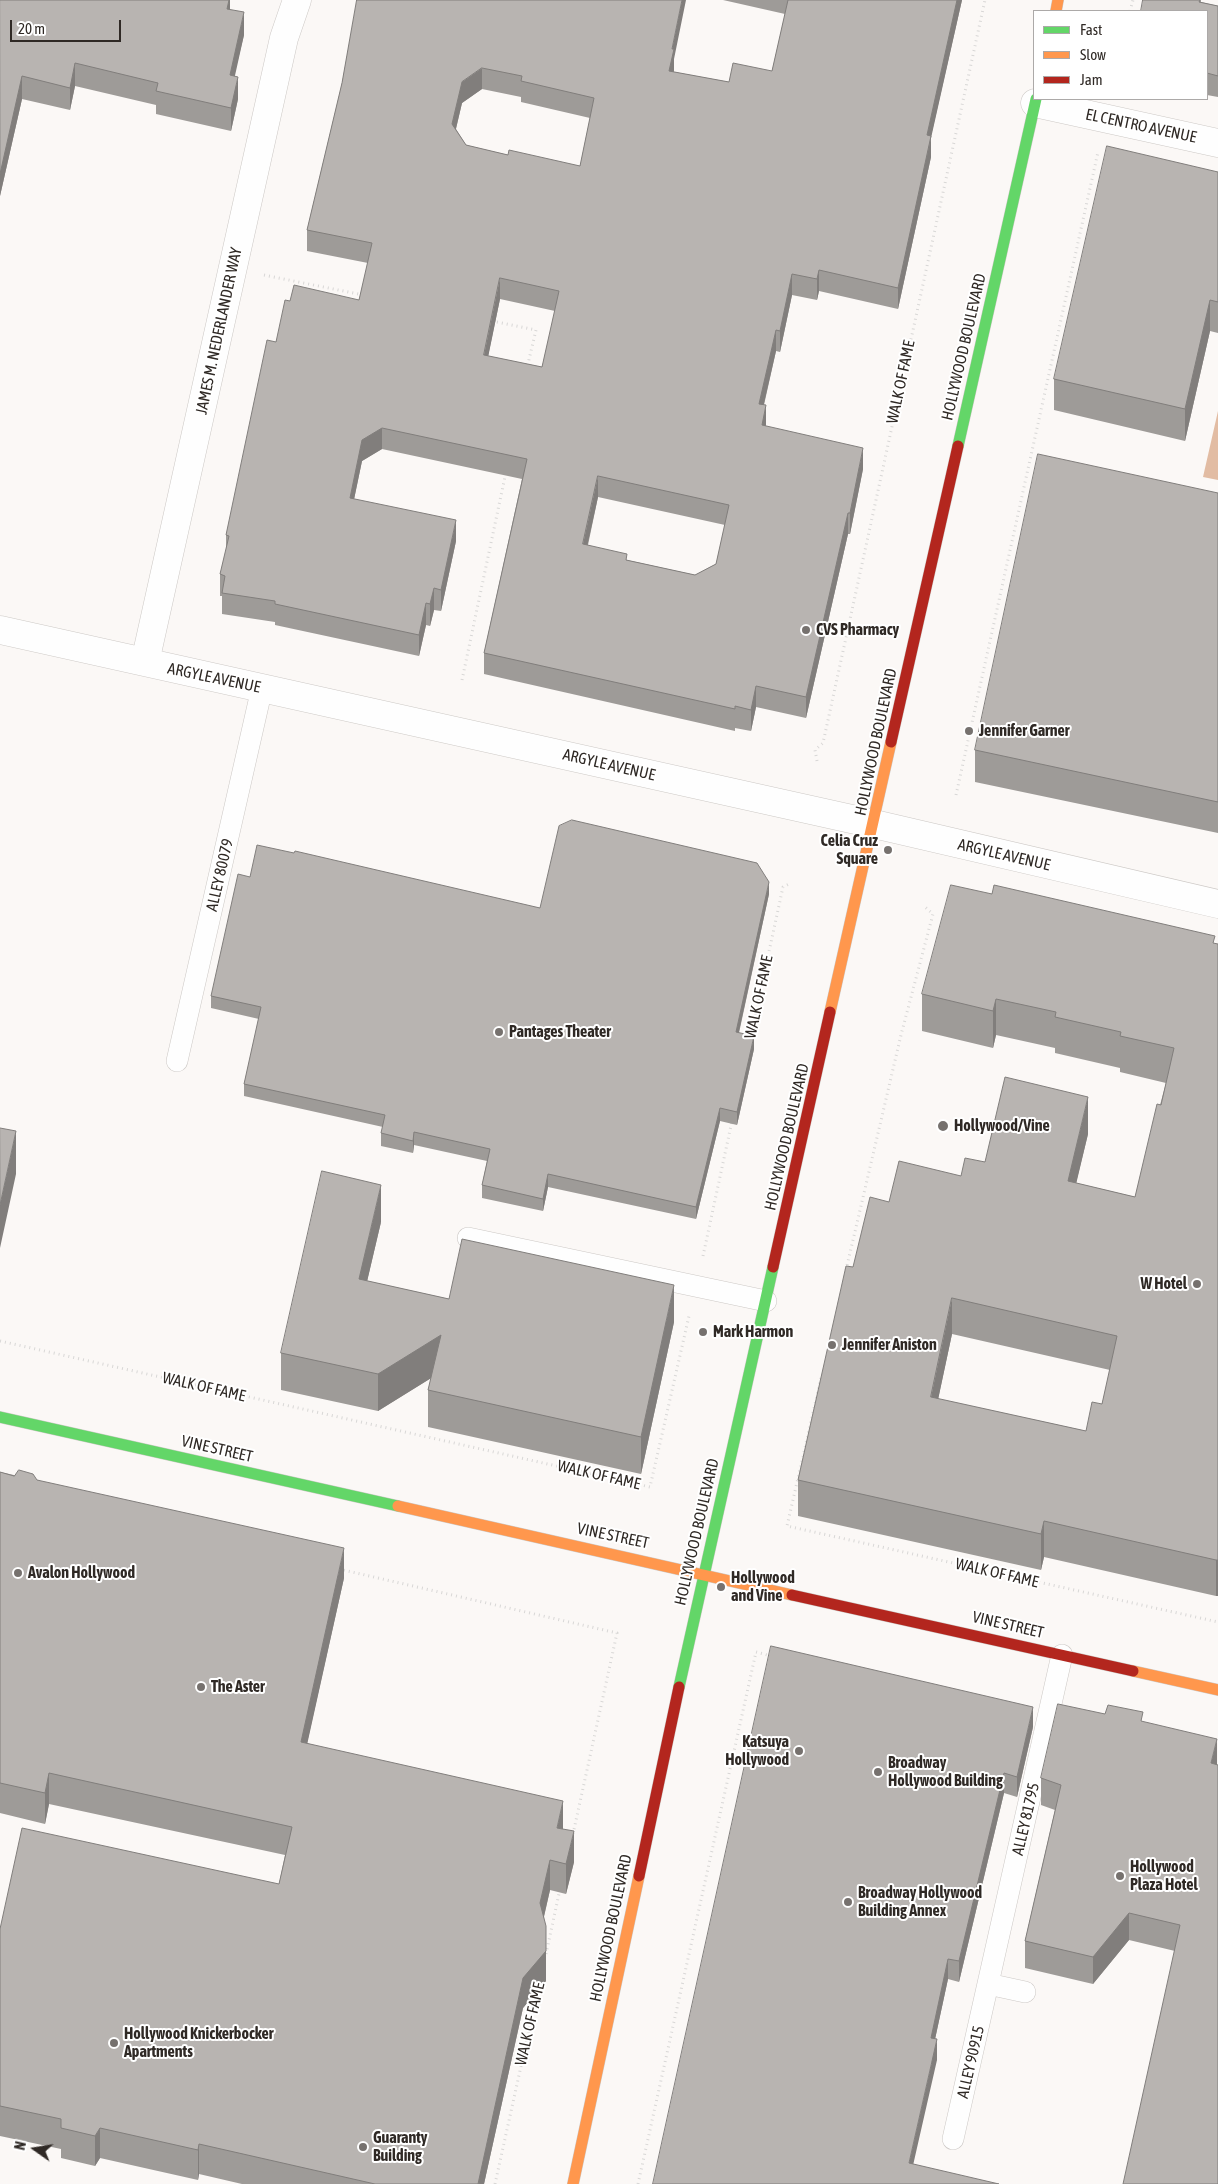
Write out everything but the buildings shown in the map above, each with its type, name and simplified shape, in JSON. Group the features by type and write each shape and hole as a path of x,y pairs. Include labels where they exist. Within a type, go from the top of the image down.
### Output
{"main road":[{"name":"HOLLYWOOD BOULEVARD","path":"573,2184 704,1573 874,824 1035,101"},
{"name":"VINE STREET","path":"0,1417 704,1573 1218,1690"}],"street":[{"name":"JAMES M. NEDERLANDER WAY","path":"145,662 282,48 296,0"},
{"name":"EL CENTRO AVENUE","path":"1035,101 1218,143"},
{"name":"ARGYLE AVENUE","path":"0,630 874,824 1218,904"}],"lane":[{"name":"ALLEY 80079","path":"177,1061 262,688"},
{"path":"468,1238 766,1301"},
{"name":"ALLEY 81795","path":"988,1984 1062,1655"},
{"path":"988,1984 1025,1992"},
{"name":"ALLEY 90915","path":"953,2140 988,1984"}],"path":[{"name":"WALK OF FAME","path":"817,761 815,750 823,743 985,0"},
{"path":"956,795 1095,165"},
{"path":"262,275 370,297"},
{"path":"487,320 536,330 527,369"},
{"path":"462,680 507,466"},
{"name":"WALK OF FAME","path":"749,1043 783,888 789,884"},
{"path":"846,1272 901,1035 933,914 925,907"},
{"name":"WALK OF FAME","path":"0,1341 650,1487 734,1111"},
{"name":"WALK OF FAME","path":"823,1369 787,1526 1218,1622"},
{"path":"335,1568 617,1633 572,1836"},
{"path":"638,2184 756,1652 780,1658"},
{"name":"WALK OF FAME","path":"544,1962 561,1884"},
{"name":"WALK OF FAME","path":"495,2184 540,1981"}],"shaded area":[{"path":"1218,411 1218,480 1203,477"}],"traffic: fast":[{"path":"958,446 1036,100"},
{"path":"679,1687 773,1267"},
{"path":"0,1417 398,1506"}],"traffic: slow":[{"path":"1056,10 1058,0"},
{"path":"830,1012 891,742"},
{"path":"398,1506 792,1595"},
{"path":"1133,1671 1218,1690"},
{"path":"573,2184 639,1876"}],"traffic: jam":[{"path":"891,742 958,446"},
{"path":"773,1267 830,1012"},
{"path":"792,1595 1133,1671"},
{"path":"639,1876 679,1687"}],"place":[{"name":"CVS Pharmacy","path":"806,630"},
{"name":"Jennifer Garner","path":"969,731"},
{"name":"Celia Cruz Square","path":"888,850"},
{"name":"Pantages Theater","path":"499,1032"},
{"name":"Hollywood/Vine","path":"943,1126"},
{"name":"W Hotel","path":"1197,1284"},
{"name":"Mark Harmon","path":"703,1332"},
{"name":"Jennifer Aniston","path":"832,1345"},
{"name":"Avalon Hollywood","path":"18,1573"},
{"name":"Hollywood and Vine","path":"721,1587"},
{"name":"The Aster","path":"201,1687"},
{"name":"Katsuya Hollywood","path":"799,1751"},
{"name":"Broadway Hollywood Building","path":"878,1772"},
{"name":"Hollywood Plaza Hotel","path":"1120,1876"},
{"name":"Broadway Hollywood Building Annex","path":"848,1902"},
{"name":"Hollywood Knickerbocker Apartments","path":"114,2043"},
{"name":"Guaranty Building","path":"363,2147"}]}
